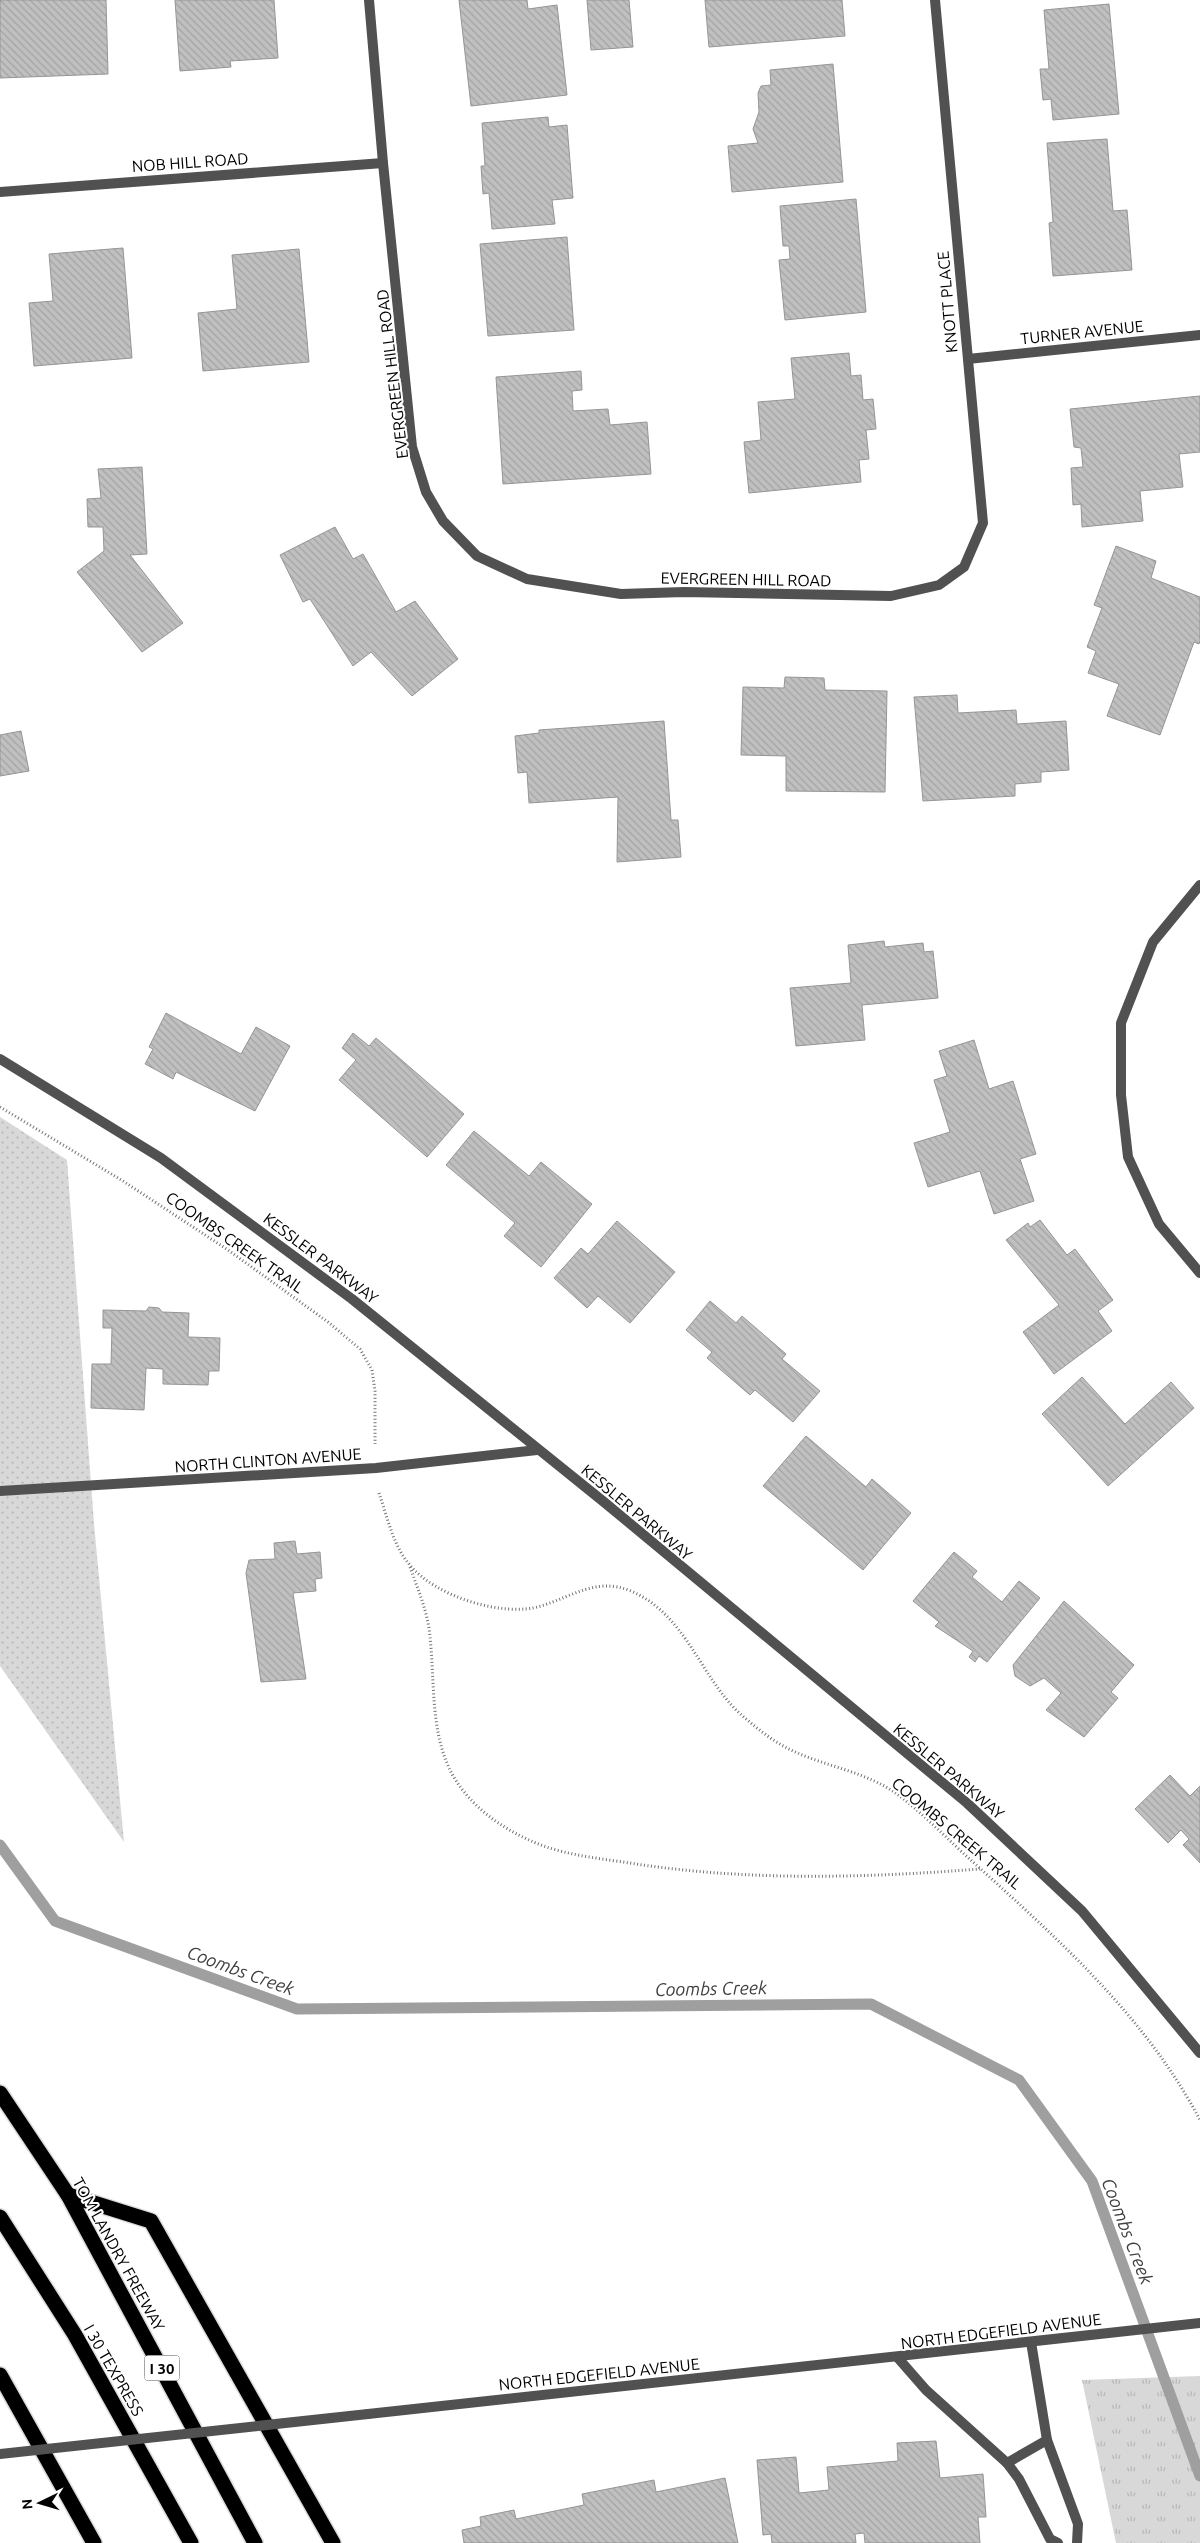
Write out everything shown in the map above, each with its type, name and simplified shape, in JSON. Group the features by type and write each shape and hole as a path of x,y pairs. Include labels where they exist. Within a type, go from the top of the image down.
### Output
{"highway":[{"name":"TOM LANDRY FREEWAY","path":"0,2093 68,2195 255,2543"},
{"path":"68,2195 151,2221 333,2543"},
{"name":"I 30 TEXPRESS","path":"0,2217 75,2335 191,2543"},
{"path":"0,2374 94,2543"}],"street":[{"name":"EVERGREEN HILL ROAD","path":"369,0 383,163 412,447 426,492 443,521 477,556 528,578 621,594 684,592 891,596 939,585"},
{"name":"KNOTT PLACE","path":"935,0 982,522 964,567 939,585"},
{"name":"NOB HILL ROAD","path":"0,192 383,163"},
{"name":"TURNER AVENUE","path":"968,359 1200,335"},
{"path":"1200,885 1153,942 1122,1023 1122,1096 1128,1158 1159,1224 1200,1273"},
{"name":"KESSLER PARKWAY","path":"0,1059 169,1164 352,1299 537,1450 604,1502 967,1803 1082,1911 1200,2053"},
{"name":"NORTH CLINTON AVENUE","path":"0,1492 376,1468 537,1450"},
{"name":"NORTH EDGEFIELD AVENUE","path":"0,2454 898,2358 1200,2323"},
{"path":"1031,2342 1047,2440 1078,2524 1077,2543"},
{"path":"898,2358 926,2390 1007,2463 1019,2479 1050,2538 1058,2543"},
{"path":"1007,2463 1047,2440"}],"path":[{"name":"COOMBS CREEK TRAIL","path":"0,1107 123,1181 228,1250 328,1322 360,1349 372,1370 375,1391 374,1451"},
{"name":"COOMBS CREEK TRAIL","path":"378,1489 392,1532 409,1564 427,1580 450,1595 484,1606 514,1610 539,1607 603,1584 633,1592 668,1616 741,1716 765,1735 792,1750 864,1776 894,1792 1029,1911 1095,1976 1143,2033 1189,2099 1200,2120"},
{"path":"409,1564 424,1603 430,1636 437,1725 443,1755 453,1776 474,1805 504,1827 542,1845 592,1858 732,1875 859,1877 980,1869"}],"green space":[{"path":"0,1117 67,1160 94,1524 124,1842 0,1666"},
{"path":"1200,2376 1200,2543 1116,2543 1082,2380"}],"building":[{"path":"0,0 106,0 108,74 0,78"},
{"path":"175,0 274,0 278,58 230,61 231,67 180,71"},
{"path":"459,0 527,0 528,9 557,5 567,95 471,106"},
{"path":"587,0 629,0 633,47 591,50"},
{"path":"705,0 842,0 845,36 709,47"},
{"path":"1109,4 1119,114 1053,120 1051,99 1043,100 1040,69 1049,69 1044,10"},
{"path":"833,64 843,182 732,192 728,146 758,143 753,129 759,112 758,93 761,86 771,85 770,70"},
{"path":"548,117 549,127 567,125 573,198 552,200 555,224 492,229 489,193 483,194 481,166 485,166 482,123"},
{"path":"1107,139 1113,211 1127,210 1132,270 1053,276 1049,223 1053,222 1047,143"},
{"path":"856,199 866,312 785,320 779,260 790,259 789,246 783,246 780,206"},
{"path":"567,237 574,330 488,336 480,244"},
{"path":"123,248 132,358 34,366 29,303 53,301 49,254"},
{"path":"299,249 309,362 203,371 198,313 237,309 232,255"},
{"path":"849,353 851,376 861,375 863,400 873,399 876,429 866,430 869,459 859,460 861,482 749,493 744,442 761,440 758,402 795,399 791,358"},
{"path":"581,371 582,390 572,391 573,411 608,409 610,425 647,422 651,474 503,484 496,377"},
{"path":"1200,396 1200,452 1179,454 1183,487 1140,491 1143,521 1082,527 1081,504 1073,505 1071,468 1083,467 1081,448 1074,447 1070,409"},
{"path":"142,467 147,554 130,555 183,623 142,652 77,572 104,551 103,527 88,527 87,499 101,498 98,469"},
{"path":"335,527 353,559 363,554 396,612 415,601 458,659 412,696 371,652 353,666 310,599 303,602 280,555"},
{"path":"1116,546 1156,561 1151,578 1200,597 1200,641 1199,644 1194,642 1160,735 1107,716 1119,684 1088,673 1096,651 1087,647 1102,608 1094,605"},
{"path":"785,677 824,678 825,690 887,691 885,792 786,791 786,756 741,755 743,687 784,688"},
{"path":"957,695 958,713 1016,710 1017,724 1066,721 1069,770 1041,772 1041,782 1015,784 1015,796 923,801 914,697"},
{"path":"664,721 671,820 678,820 681,857 617,862 618,797 529,803 527,772 518,773 515,736 539,733 539,730"},
{"path":"21,731 29,771 0,776 0,735"},
{"path":"884,941 885,947 923,943 924,952 933,951 938,998 862,1005 865,1040 796,1046 790,988 851,983 848,945"},
{"path":"166,1013 241,1054 256,1027 290,1046 255,1111 176,1072 173,1079 145,1064 153,1049 149,1047"},
{"path":"353,1033 369,1046 376,1038 464,1114 427,1157 339,1080 356,1060 342,1048"},
{"path":"974,1040 989,1089 1013,1081 1036,1154 1020,1159 1034,1201 994,1214 980,1171 928,1187 914,1143 950,1132 934,1080 947,1076 939,1051"},
{"path":"474,1131 529,1176 541,1162 592,1204 541,1267 504,1236 515,1223 446,1165"},
{"path":"1040,1220 1067,1255 1075,1249 1113,1300 1098,1311 1112,1331 1054,1374 1023,1332 1059,1305 1006,1240 1028,1223 1030,1227"},
{"path":"617,1221 675,1272 630,1323 598,1296 587,1308 554,1278 581,1248 588,1254"},
{"path":"710,1301 736,1323 742,1316 786,1354 782,1359 820,1391 793,1422 755,1390 750,1395 707,1358 712,1352 686,1330"},
{"path":"149,1307 159,1308 162,1312 189,1313 188,1337 220,1338 219,1371 209,1371 208,1385 163,1384 163,1369 146,1368 144,1410 91,1408 92,1364 111,1364 112,1328 103,1328 103,1310 146,1311"},
{"path":"1082,1377 1125,1424 1171,1382 1194,1408 1108,1486 1042,1414"},
{"path":"806,1436 866,1487 872,1479 911,1513 863,1570 763,1486"},
{"path":"295,1541 297,1554 320,1552 322,1578 315,1579 316,1591 293,1593 306,1679 261,1682 246,1573 249,1560 275,1559 274,1543"},
{"path":"954,1552 977,1571 972,1577 1002,1602 1019,1581 1040,1598 987,1662 979,1656 975,1662 969,1657 973,1651 935,1626 939,1622 913,1601"},
{"path":"1064,1601 1134,1665 1111,1692 1118,1698 1084,1737 1046,1710 1061,1693 1044,1678 1030,1686 1015,1676 1013,1665"},
{"path":"1170,1775 1190,1796 1200,1786 1200,1863 1183,1845 1189,1839 1181,1830 1168,1843 1135,1809"},
{"path":"936,2441 940,2478 983,2474 986,2517 978,2517 980,2543 865,2543 864,2533 855,2534 856,2543 772,2543 771,2534 763,2535 757,2460 796,2457 799,2493 829,2490 827,2467 898,2461 897,2443"},
{"path":"725,2478 738,2543 464,2543 462,2530 481,2526 480,2517 514,2510 516,2519 584,2505 582,2494 654,2480 656,2492"}],"waterway":[{"name":"Coombs Creek","path":"0,1845 55,1921 297,2009 871,2004 1019,2080 1092,2181 1200,2476"}]}
